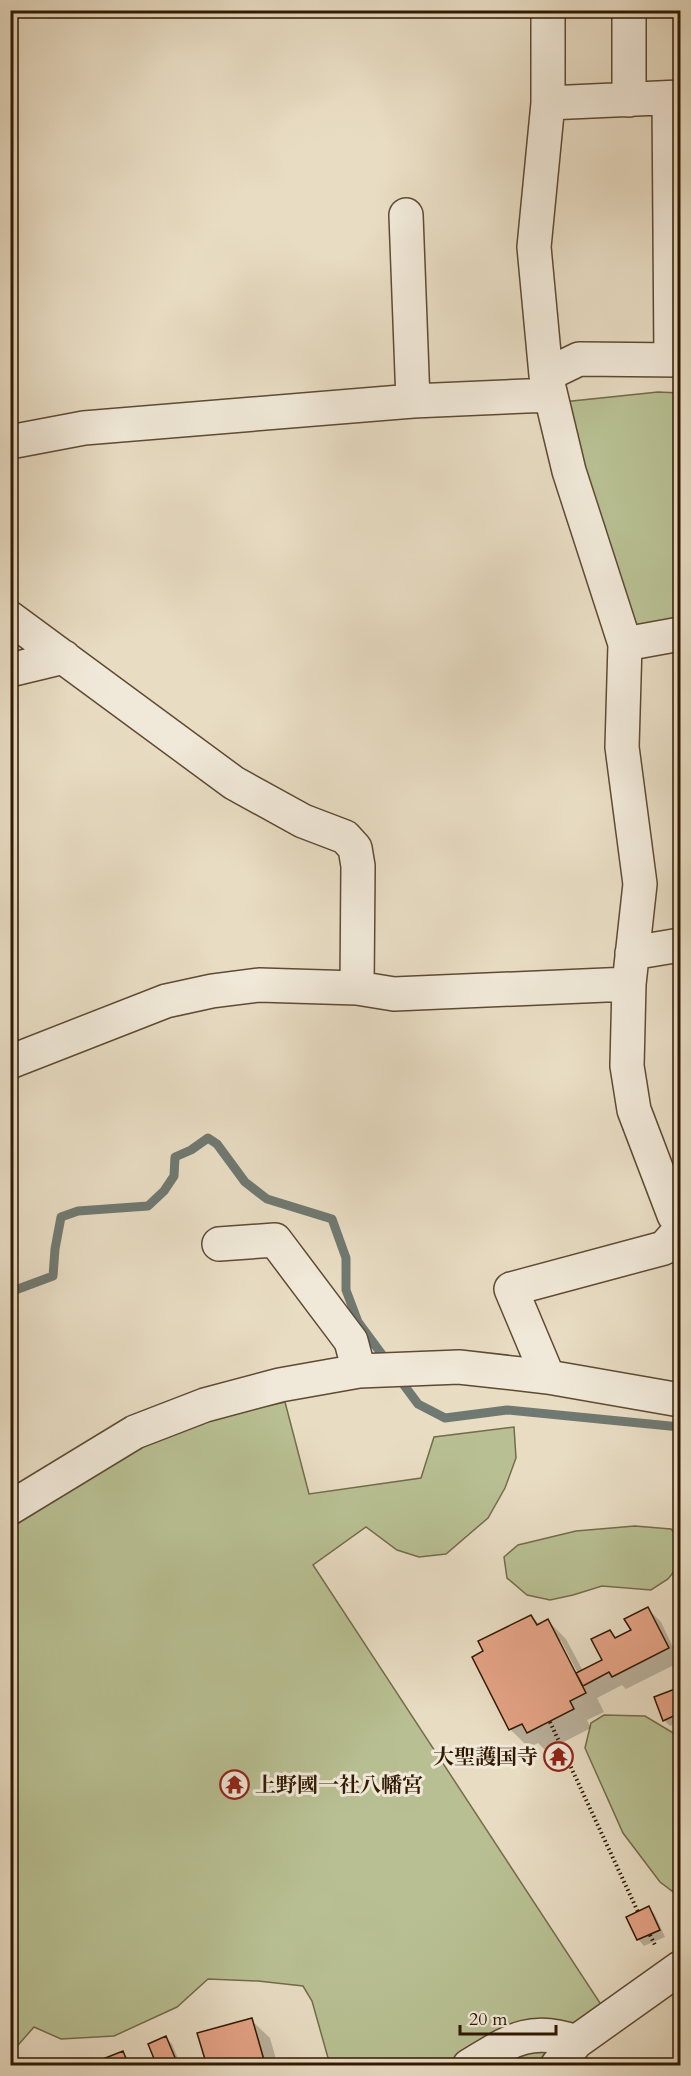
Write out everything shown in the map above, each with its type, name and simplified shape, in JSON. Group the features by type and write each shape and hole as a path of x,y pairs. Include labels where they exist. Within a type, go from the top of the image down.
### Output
{"street":[{"path":"548,10 548,103 534,247 548,385 569,471 625,644 622,747 640,884 631,969 627,1066 634,1110 674,1215 681,1218"},
{"path":"629,10 629,100"},
{"path":"12,438 84,428 413,401 548,385 579,359 676,360 675,97 548,103"},
{"path":"406,215 413,401"},
{"path":"10,618 234,783 303,821 345,837 354,848 358,866 357,988"},
{"path":"625,644 681,634"},
{"path":"10,670 64,657"},
{"path":"10,1062 166,1001 212,991 259,985 357,988 394,994 631,969 681,945"},
{"path":"548,1377 511,1289 664,1248 681,1230"},
{"path":"219,1244 275,1240 351,1341 359,1371"},
{"path":"10,1508 135,1432 195,1408 280,1385 359,1371 459,1366 548,1377 681,1400"},
{"path":"469,2066 510,2040 528,2036 560,2037 567,2054 681,1968"}],"path":[{"path":"549,1722 638,1912"}],"green space":[{"path":"658,392 680,393 680,625 631,629 563,402"},
{"name":"上野國一社八幡宮","path":"285,1402 309,1494 421,1478 434,1437 514,1427 516,1458 505,1488 488,1518 446,1554 419,1557 397,1550 366,1527 313,1565 602,2006 547,2050 538,2065 422,2066 414,2060 406,2065 330,2065 312,2001 303,1986 208,1979 177,2007 114,2036 61,2039 34,2027 11,2053 11,1528 71,1488 141,1446 214,1418"},
{"path":"635,1526 671,1529 680,1539 680,1564 668,1579 651,1590 602,1586 550,1600 527,1595 507,1578 504,1557 518,1545 576,1531"},
{"path":"604,1715 645,1716 680,1737 680,1897 660,1882 623,1833 585,1748 591,1723"}],"building":[{"path":"648,1607 669,1648 612,1677 609,1672 583,1686 576,1673 602,1660 591,1639 610,1630 615,1638 631,1630 624,1619"},
{"path":"531,1615 537,1625 548,1619 586,1693 570,1701 574,1709 527,1733 522,1724 509,1730 472,1657 483,1651 478,1641"},
{"path":"675,1689 680,1702 680,1713 663,1721 654,1697"},
{"path":"649,1906 660,1930 637,1940 626,1917"},
{"path":"252,2018 264,2060 257,2061 259,2066 207,2066 197,2033"},
{"path":"166,2036 176,2060 157,2066 148,2044"},
{"path":"123,2051 129,2066 85,2066"}],"waterway":[{"path":"10,1292 53,1276 61,1217 78,1211 148,1206 164,1191 174,1176 175,1157 191,1150 208,1138 217,1144 245,1182 267,1199 332,1219 346,1258 346,1290 358,1322 389,1364"},
{"path":"398,1377 418,1404 445,1418 507,1410 680,1427"}],"place":[{"name":"大聖護国寺","path":"559,1757"},
{"name":"上野國一社八幡宮","path":"234,1785"}]}
